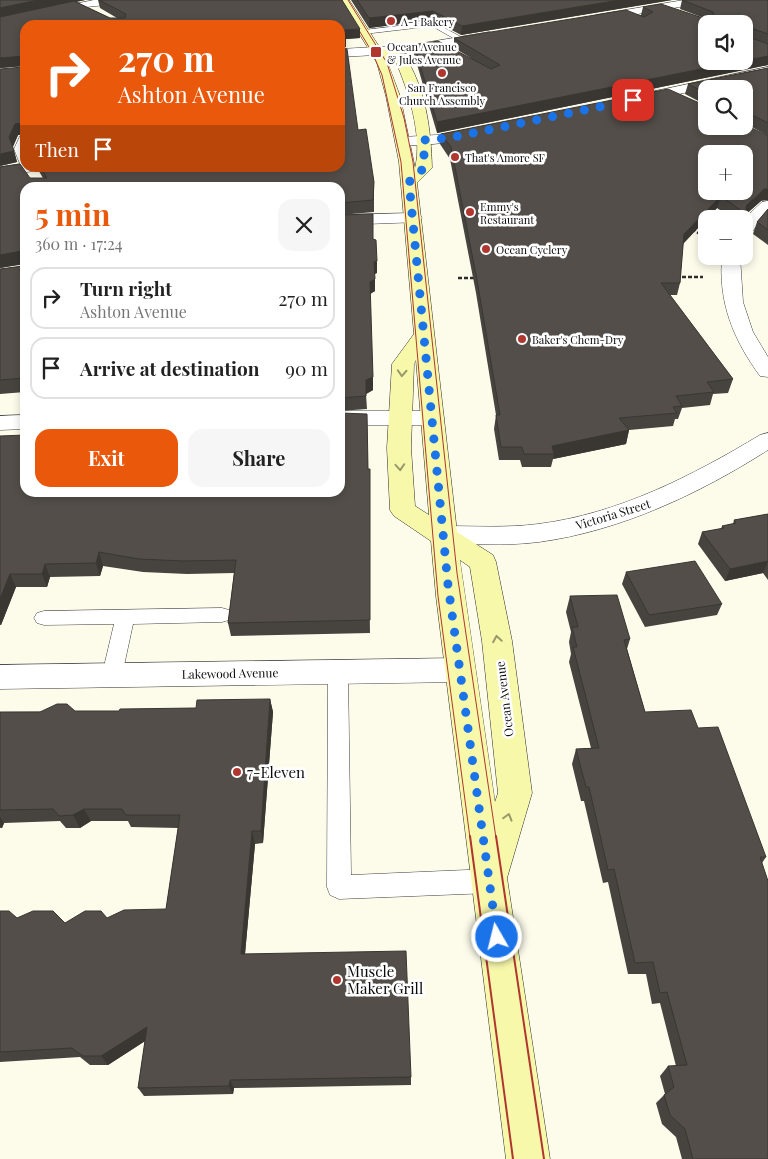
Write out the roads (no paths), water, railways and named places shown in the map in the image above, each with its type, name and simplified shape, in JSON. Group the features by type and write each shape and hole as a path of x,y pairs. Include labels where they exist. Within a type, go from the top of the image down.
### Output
{"main road":[{"name":"Ocean Avenue","path":"344,0 377,51 393,96 403,141 413,218 443,535 528,1159"},
{"path":"352,38 357,45 400,58 414,94 424,140 424,168 409,182"},
{"name":"Ocean Avenue","path":"424,334 403,364 399,448 404,510 483,562 497,641 515,793 490,881"}],"street":[{"path":"54,0 81,3 101,14"},
{"path":"0,22 81,3 126,0"},
{"path":"642,0 679,14"},
{"path":"586,20 703,0"},
{"path":"345,54 437,44 501,34"},
{"path":"621,102 768,71"},
{"path":"667,92 687,102"},
{"path":"403,141 449,138 494,128"},
{"path":"0,172 31,172"},
{"path":"753,218 768,206"},
{"path":"345,220 413,218"},
{"path":"730,265 728,277 743,334 768,371"},
{"path":"345,418 432,418"},
{"path":"0,423 20,422"},
{"name":"Victoria Street","path":"443,535 533,534 569,527 644,506 718,472 768,440"},
{"name":"Lakewood Avenue","path":"0,677 460,670"}],"lane":[{"path":"624,13 638,19"},
{"path":"364,32 433,24 463,40"},
{"path":"437,44 453,53"},
{"path":"44,618 222,615"},
{"path":"112,675 125,617"},
{"path":"338,672 339,887 490,881"}],"tram line":[{"path":"348,0 387,63 404,118 413,162 457,573 496,838"},
{"path":"357,27 372,52 382,75 401,162 438,596 470,838"},
{"path":"470,836 513,1159"},
{"path":"496,836 544,1159"}],"place":[{"name":"A-1 Bakery","path":"391,21"},
{"name":"Ocean Avenue & Jules Avenue","path":"376,52"},
{"name":"San Francisco Church Assembly","path":"442,73"},
{"name":"That's Amore SF","path":"455,157"},
{"name":"Emmy's Restaurant","path":"470,212"},
{"name":"Ocean Cyclery","path":"486,249"},
{"name":"Baker's Chem-Dry","path":"522,339"},
{"name":"7-Eleven","path":"237,772"},
{"name":"Muscle Maker Grill","path":"337,980"}]}
